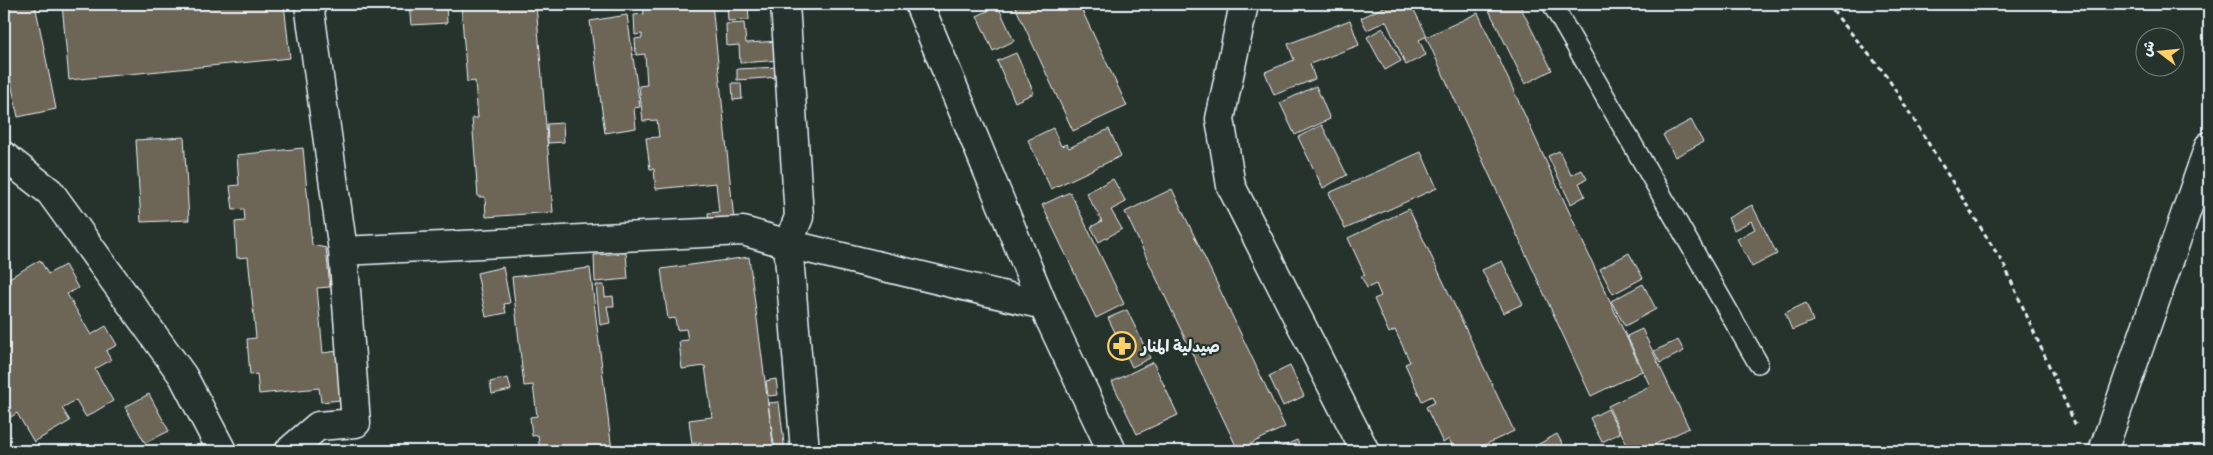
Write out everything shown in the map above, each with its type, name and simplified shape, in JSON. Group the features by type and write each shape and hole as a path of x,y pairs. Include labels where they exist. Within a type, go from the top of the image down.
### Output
{"street":[{"path":"289,451 318,426 356,423 343,251 309,4"},
{"path":"785,4 799,217 788,244 804,451"},
{"path":"919,4 1043,304 1112,451"},
{"path":"1244,4 1220,119 1230,186 1365,451"},
{"path":"2103,451 2209,146"},
{"path":"4,156 50,192 182,376 222,451"},
{"path":"343,251 743,231 788,244 1043,304"}],"lane":[{"path":"1552,4 1758,363"}],"path":[{"path":"1827,4 1886,75 2004,265 2080,434"}],"building":[{"path":"4,4 35,4 56,109 18,117 4,47"},
{"path":"62,4 284,4 290,58 69,80"},
{"path":"409,4 446,4 447,23 411,25"},
{"path":"461,4 536,4 553,212 486,217 485,197 478,197 472,118 478,118 475,81 467,82"},
{"path":"632,4 712,4 734,220 709,222 708,213 719,212 716,183 656,189 654,169 650,169 646,138 659,137 657,120 643,121 639,86 647,85 645,54 636,55 635,39 642,38 642,34 635,35 634,15 644,14 643,6 632,7"},
{"path":"727,4 748,4 749,20 728,21"},
{"path":"1014,4 1079,4 1127,106 1073,131"},
{"path":"1390,4 1411,4 1427,36 1419,40 1426,55 1406,65 1386,21 1367,30 1361,18"},
{"path":"1486,4 1519,4 1552,70 1525,84"},
{"path":"998,6 1014,41 993,51 977,16"},
{"path":"1478,13 1642,371 1591,396 1426,37"},
{"path":"627,15 640,107 634,108 636,128 605,133 590,21"},
{"path":"1350,20 1359,45 1310,64 1315,79 1274,95 1265,72 1294,60 1288,44"},
{"path":"744,23 746,43 780,41 781,60 740,63 739,45 727,46 726,24"},
{"path":"1383,28 1401,61 1385,70 1367,37"},
{"path":"1016,53 1034,93 1015,102 997,61"},
{"path":"779,67 779,77 737,80 737,69"},
{"path":"732,83 741,83 742,99 733,100"},
{"path":"1316,86 1330,119 1295,135 1280,103"},
{"path":"1691,120 1703,142 1675,157 1663,135"},
{"path":"563,123 564,142 548,143 547,124"},
{"path":"1322,125 1347,175 1323,188 1298,137"},
{"path":"1053,128 1061,146 1067,144 1069,148 1109,129 1121,156 1051,189 1028,140"},
{"path":"184,137 189,220 141,222 136,140"},
{"path":"303,148 312,245 326,248 330,287 317,288 323,353 346,350 351,399 321,402 319,388 259,394 257,374 250,375 247,339 256,338 248,257 237,258 235,222 245,221 244,209 233,210 230,186 239,185 237,155"},
{"path":"1559,151 1571,175 1582,170 1587,179 1579,183 1585,196 1571,204 1548,156"},
{"path":"1421,152 1437,188 1345,229 1329,193"},
{"path":"1113,179 1126,202 1111,210 1122,229 1099,242 1091,227 1102,221 1086,193"},
{"path":"1172,189 1285,427 1238,450 1125,212"},
{"path":"1070,192 1124,304 1096,318 1042,205"},
{"path":"1752,205 1777,254 1752,267 1737,239 1755,229 1751,221 1734,230 1728,218"},
{"path":"1409,209 1514,431 1472,451 1455,451 1449,439 1443,443 1426,407 1435,402 1432,396 1422,401 1405,364 1410,362 1395,330 1389,333 1374,299 1381,296 1376,284 1367,288 1361,276 1365,275 1348,238"},
{"path":"626,253 628,279 595,282 594,255"},
{"path":"1629,253 1643,278 1613,294 1600,269"},
{"path":"749,257 774,451 702,451 701,442 692,444 689,420 712,417 705,366 682,369 679,341 688,340 686,329 677,330 675,318 668,319 661,269"},
{"path":"40,260 48,274 65,265 78,288 67,294 91,335 106,326 117,345 106,351 111,360 95,369 113,401 86,417 76,400 62,408 70,421 34,442 17,413 5,421 4,419 4,281"},
{"path":"1502,261 1523,304 1503,313 1482,270"},
{"path":"503,267 510,303 504,304 506,313 486,317 477,273"},
{"path":"590,268 612,451 540,451 538,435 532,436 530,417 537,416 533,385 524,386 512,277"},
{"path":"1643,284 1656,309 1625,326 1611,301"},
{"path":"596,285 604,285 605,297 613,296 614,306 607,306 610,323 600,325"},
{"path":"1806,303 1813,321 1792,330 1785,313"},
{"path":"1127,310 1150,358 1132,367 1108,318"},
{"path":"1642,329 1689,428 1641,451 1630,451 1608,406 1650,386 1627,336"},
{"path":"1678,340 1684,351 1660,363 1654,351"},
{"path":"1153,362 1178,415 1137,434 1112,382"},
{"path":"1290,366 1304,396 1283,406 1269,376"},
{"path":"508,378 511,390 492,394 490,382"},
{"path":"776,379 778,395 768,396 766,381"},
{"path":"149,394 169,431 145,443 125,407"},
{"path":"779,402 785,451 775,451 768,403"},
{"path":"1608,409 1620,433 1602,442 1590,418"},
{"path":"1557,434 1566,451 1526,451"},
{"path":"1297,440 1302,451 1272,451"}],"place":[{"name":"صيدلية المنار","path":"1122,346"}]}
